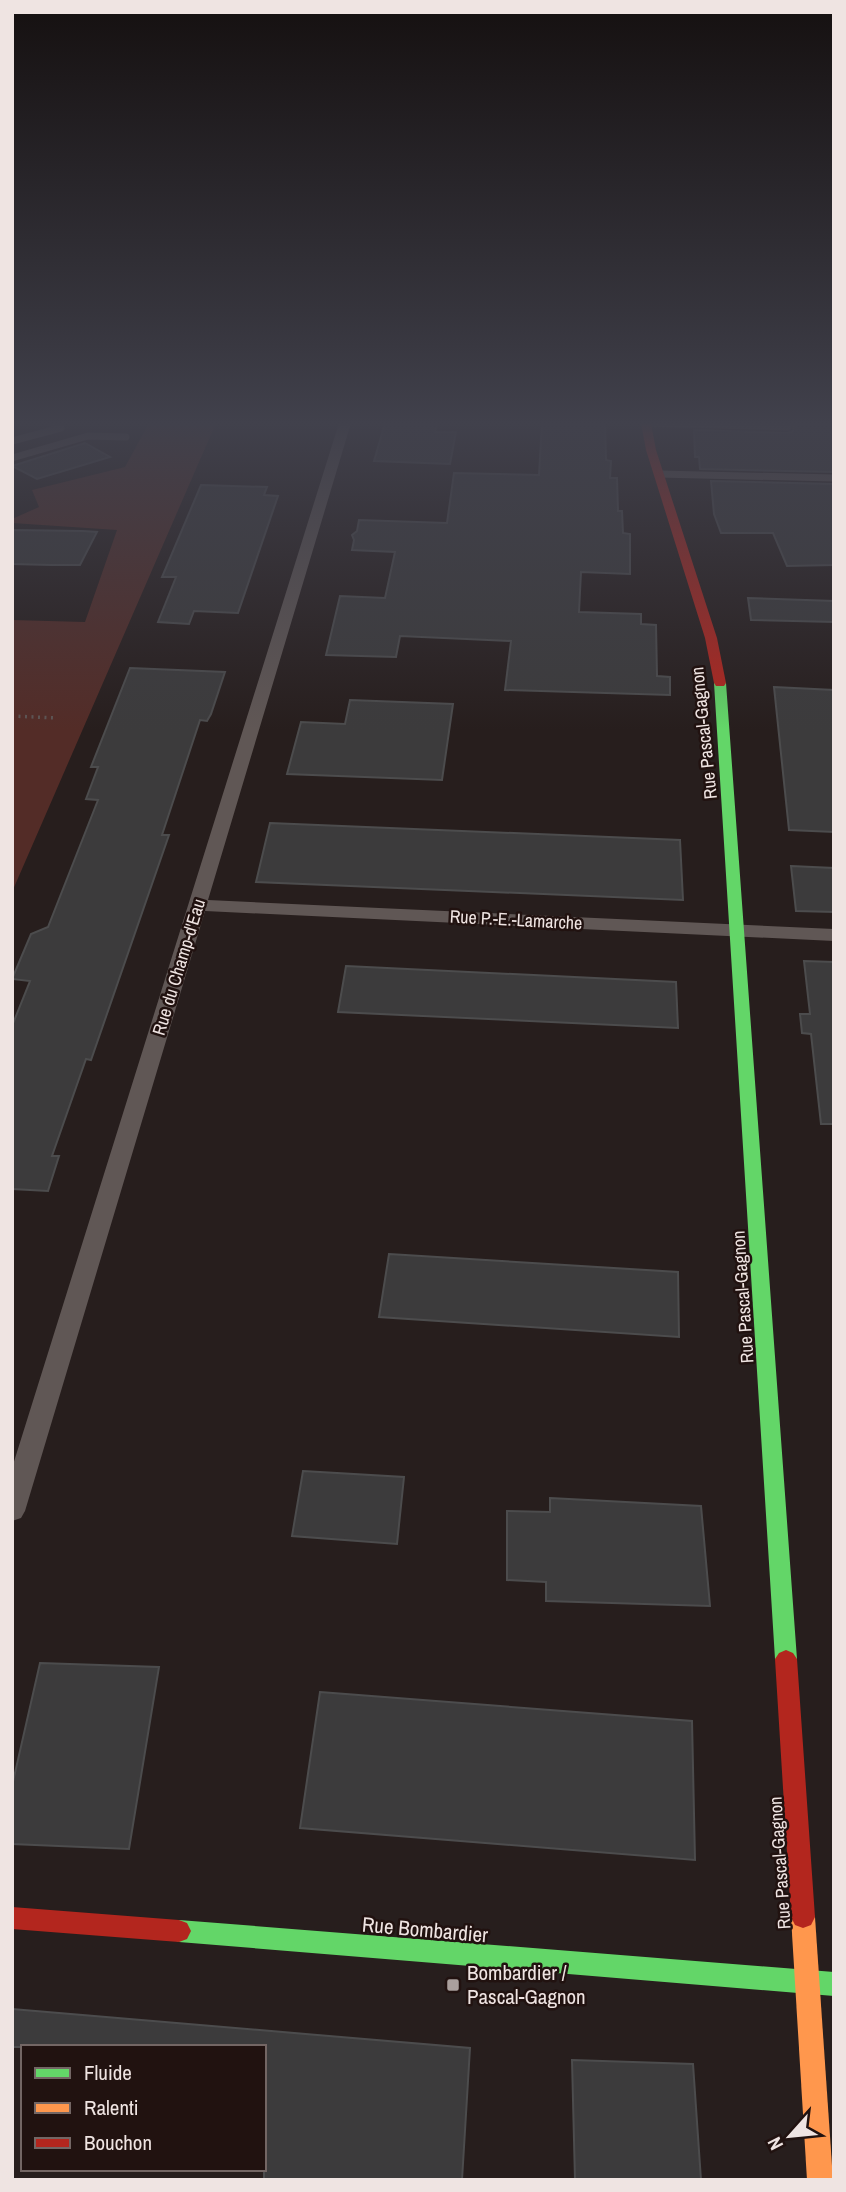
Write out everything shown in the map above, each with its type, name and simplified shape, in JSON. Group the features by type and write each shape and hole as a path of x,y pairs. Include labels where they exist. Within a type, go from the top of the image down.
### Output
{"street":[{"name":"Rue du Champ-d'Eau","path":"12,1511 314,525"},
{"name":"Rue Pascal-Gagnon","path":"675,525 711,638 722,691 740,930 820,2180"},
{"name":"Rue P.-E.-Lamarche","path":"198,905 834,935"},
{"name":"Rue Bombardier","path":"12,1918 834,1984"}],"path":[{"path":"12,716 57,718"}],"shaded area":[{"path":"46,525 172,525 12,892 12,620 85,622 117,530"}],"building":[{"path":"184,525 268,525 238,613 194,611 189,624 158,622 176,577 162,577"},
{"path":"358,525 623,525 623,533 630,534 630,574 581,572 579,612 641,614 641,624 656,625 657,676 670,677 670,695 505,690 511,641 400,636 396,657 326,655 340,596 385,598 395,552 352,550 352,535 357,531"},
{"path":"718,525 834,525 834,565 787,566 773,533 721,533"},
{"path":"12,530 97,532 80,565 51,565 12,564"},
{"path":"748,598 834,601 834,622 751,620"},
{"path":"130,668 225,672 211,714 207,721 200,720 162,835 169,835 91,1060 86,1059 52,1156 59,1156 48,1191 12,1189 12,1026 30,981 12,979 31,934 48,927 98,800 86,799 98,767 91,767"},
{"path":"774,687 834,690 834,832 789,830"},
{"path":"350,700 453,704 442,780 287,774 301,722 345,724"},
{"path":"270,823 680,840 683,900 256,882"},
{"path":"791,866 834,868 834,912 796,911"},
{"path":"804,961 834,962 834,1124 821,1124 811,1034 802,1033 800,1014 810,1014"},
{"path":"346,966 676,982 678,1028 338,1012"},
{"path":"389,1254 678,1272 679,1337 379,1317"},
{"path":"303,1471 404,1477 397,1544 292,1536"},
{"path":"550,1498 701,1506 710,1606 546,1601 546,1582 507,1580 507,1511 550,1512"},
{"path":"40,1663 159,1667 129,1849 12,1844 12,1786"},
{"path":"320,1692 692,1721 695,1860 300,1828"},
{"path":"12,2009 470,2048 462,2180 264,2180 266,2045 12,2047"},
{"path":"572,2060 693,2064 701,2180 575,2180"}],"traffic: fast":[{"path":"720,683 786,1659"},
{"path":"179,1931 834,1984"}],"traffic: slow":[{"path":"803,1917 820,2180"}],"traffic: jam":[{"path":"675,525 711,638 720,683"},
{"path":"786,1659 803,1917"},
{"path":"12,1918 179,1931"}],"place":[{"name":"Bombardier / Pascal-Gagnon","path":"453,1985"}]}
